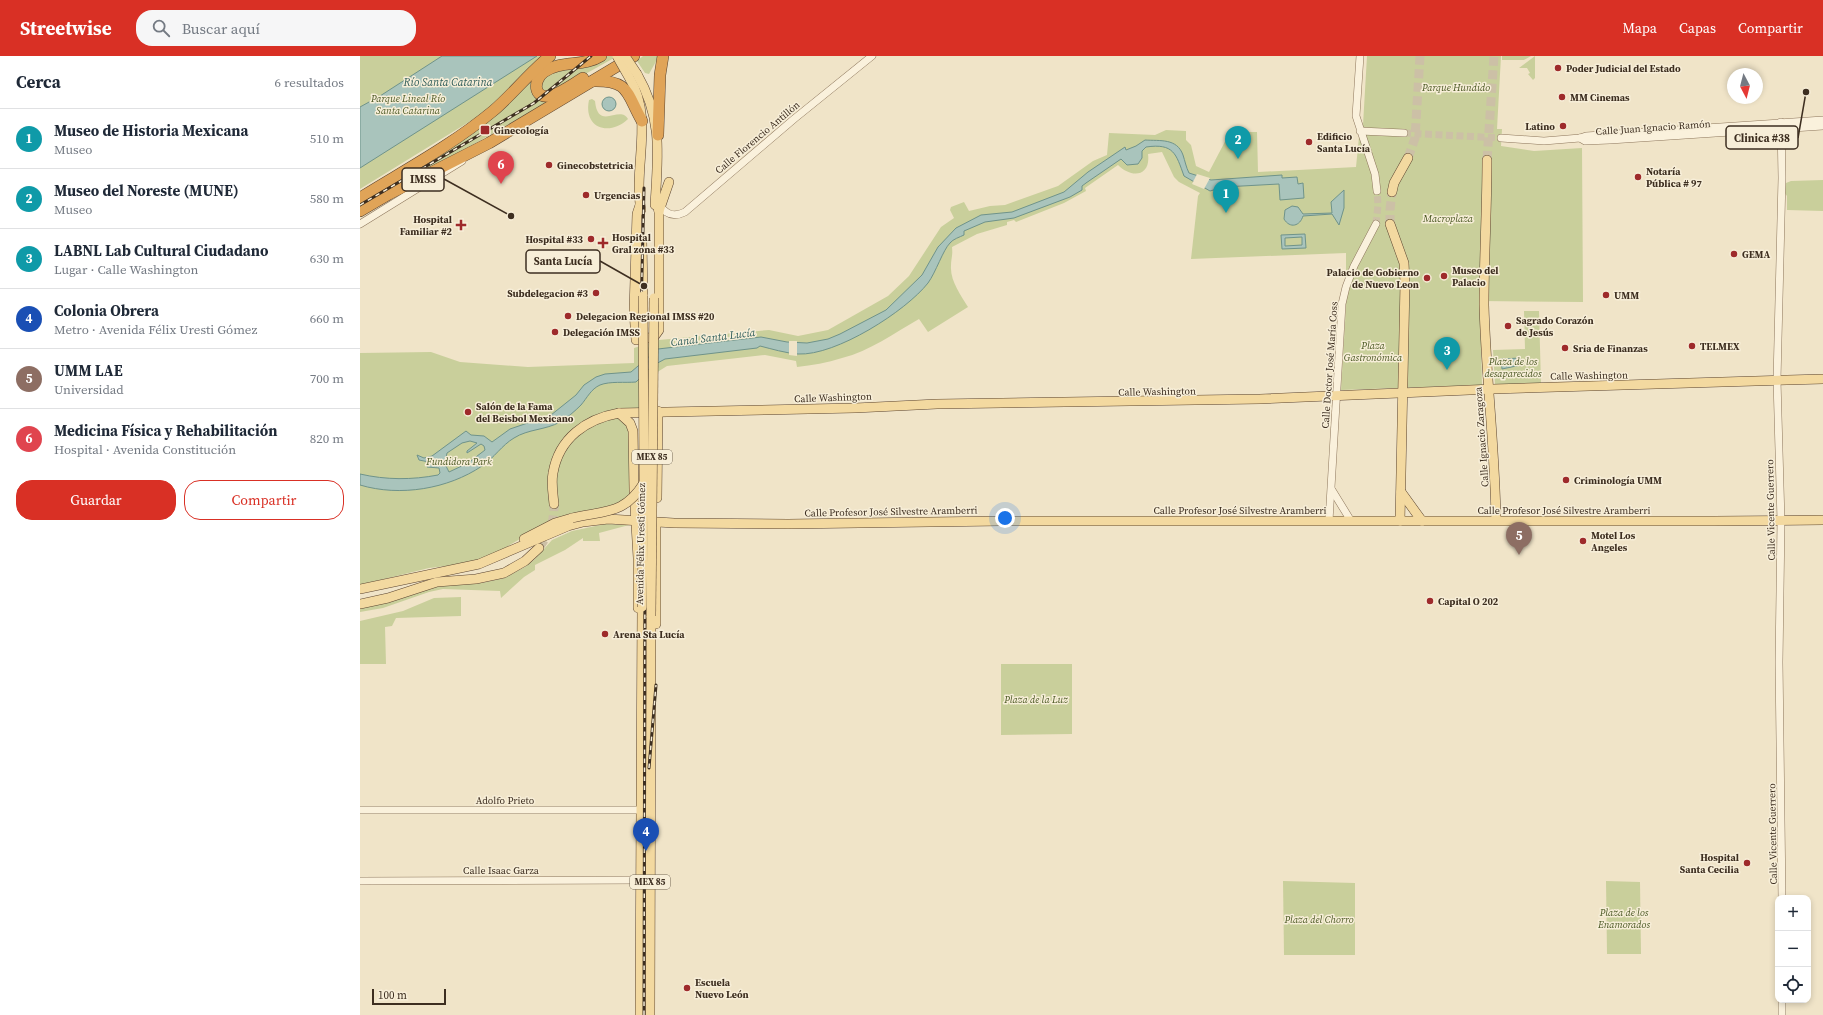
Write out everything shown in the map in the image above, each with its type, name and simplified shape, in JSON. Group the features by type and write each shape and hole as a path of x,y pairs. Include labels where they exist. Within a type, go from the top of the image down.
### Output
{"highway":[{"path":"360,198 436,151 473,126 493,110 531,72 550,56"},
{"path":"601,56 589,61 556,67 546,71 539,77 536,88 539,94 547,96 552,95 618,56"},
{"path":"360,211 389,194 471,152 634,56"},
{"path":"658,135 660,75 663,56"},
{"path":"592,81 610,81 620,85 628,94 642,121"}],"main road":[{"name":"Avenida Félix Uresti Gómez","path":"618,56 650,99 658,135 651,616 647,644 646,810 650,1015"},
{"name":"Avenida Félix Uresti Gómez","path":"625,56 634,76 640,100 642,121 640,205 642,215 644,483 642,607 647,644"},
{"path":"1392,192 1394,183 1408,158"},
{"name":"Calle Ignacio Zaragoza","path":"1488,160 1484,305 1488,389 1495,463 1496,520"},
{"path":"640,205 637,214 634,303 636,340 654,337 659,330 658,208 669,182"},
{"path":"1390,224 1404,263 1405,290 1404,392 1400,521"},
{"name":"Calle Washington","path":"554,504 552,473 564,443 573,434 594,419 619,413 855,408 937,404 1173,402 1488,389 1823,379"},
{"path":"619,413 630,423 633,431 634,490 637,520 638,558 638,631 647,644 656,633 658,412"},
{"path":"633,431 647,425 658,431"},
{"path":"360,590 479,564 495,558 542,529 572,518 620,508 633,498 644,483"},
{"path":"1401,492 1422,521"},
{"name":"Calle Profesor José Silvestre Aramberri","path":"495,558 568,526 583,522 608,519 656,522 788,524 1000,521 1823,520"},
{"path":"361,604 388,598 437,582 476,578 504,573 525,561 538,548"},
{"path":"638,558 642,554 650,553 657,559"},
{"name":"Avenida Félix Uresti Gómez","path":"640,1015 642,880 646,810"}],"street":[{"name":"Calle Florencio Antillón","path":"658,208 671,215 684,212 806,109 872,56"},
{"path":"1360,56 1356,116 1375,174 1377,191"},
{"name":"Calle Juan Ignacio Ramón","path":"1501,138 1544,141 1580,138 1586,141 1781,126 1823,120"},
{"name":"Calle Juan Ignacio Ramón","path":"1781,126 1823,126"},
{"name":"Calle Vicente Guerrero","path":"1781,126 1782,178 1778,380 1781,520 1779,662 1782,895"},
{"path":"1360,131 1404,133"},
{"path":"360,224 458,165 471,152"},
{"name":"Calle Doctor José María Coss","path":"1330,521 1342,304 1346,288 1361,251 1376,224"},
{"path":"1332,490 1351,521"},
{"name":"Adolfo Prieto","path":"360,810 646,810"},
{"name":"Calle Isaac Garza","path":"360,881 642,880"},
{"path":"1782,1003 1782,1015"}],"green space":[{"name":"Parque Lineal Río Santa Catarina","path":"360,56 542,56 494,103 477,117 360,189"},
{"path":"606,56 613,56 614,58 553,92 543,92 539,82 547,73"},
{"path":"643,56 659,56 649,74 645,73 637,61"},
{"path":"1367,56 1501,56 1497,129 1502,129 1501,146 1534,151 1582,148 1583,302 1480,301 1482,385 1341,390 1346,306 1346,253 1191,259 1198,196 1200,193 1179,182 1174,177 1162,152 1148,154 1147,167 1144,171 1139,173 1129,172 1118,165 1085,188 1086,191 1064,203 1016,222 1014,220 1007,222 1007,225 977,234 952,247 952,277 956,288 968,307 928,332 919,319 862,351 825,363 797,367 796,361 765,355 667,366 659,371 640,388 640,410 628,411 630,431 629,498 618,506 554,519 481,562 429,568 360,585 360,353 431,352 460,362 528,367 634,363 634,348 659,340 769,330 798,336 828,330 888,296 909,276 941,227 954,218 950,210 951,207 964,202 969,211 990,206 1005,205 1058,186 1093,161 1107,155 1109,133 1155,135 1166,130 1186,131 1186,140 1191,145 1196,166 1209,172 1230,132 1257,132 1258,172 1356,167 1359,137 1363,125"},
{"path":"1502,56 1531,56 1524,60 1502,60"},
{"path":"1535,56 1535,78 1533,80 1528,74 1530,73 1527,68 1519,68"},
{"path":"531,79 531,85 552,100 378,198 374,191 465,139 504,109"},
{"path":"592,99 595,101 600,115 610,116 620,114 624,115 628,119 613,128 599,127 590,117 588,110 589,100"},
{"path":"1823,180 1823,211 1787,210 1787,196 1784,192 1786,183 1791,181"},
{"name":"Plaza de los desaparecidos","path":"1524,311 1539,311 1541,384 1495,385 1493,350 1525,349"},
{"path":"605,524 629,525 599,533 600,541 583,541 583,538 565,550 535,565 535,570 524,577 501,598 500,591 443,589 429,592 383,608 360,612 360,608 437,585 482,583 504,578 525,567 534,560 552,540 572,531"},
{"path":"461,597 461,616 396,618 392,626 385,627 386,664 360,664 360,621 403,611 434,598"},
{"name":"Plaza de la Luz","path":"1001,664 1072,664 1072,734 1001,735"},
{"name":"Plaza del Chorro","path":"1283,881 1355,883 1355,955 1284,955"},
{"name":"Plaza de los Enamorados","path":"1606,881 1640,882 1641,954 1607,954"}],"water":[{"name":"Río Santa Catarina","path":"442,56 537,56 360,168 360,107 380,96"},
{"path":"606,97 612,97 616,101 616,107 612,111 606,111 602,107 602,101"},
{"name":"Canal Santa Lucía","path":"1145,140 1172,143 1177,146 1183,155 1189,173 1211,180 1282,175 1282,178 1297,177 1298,184 1303,183 1304,198 1280,200 1279,184 1224,187 1210,191 1184,176 1176,156 1168,149 1155,146 1146,147 1142,151 1142,158 1138,164 1127,165 1121,159 1086,183 1082,186 1082,190 1070,197 1014,218 985,222 964,231 964,235 953,240 947,246 928,283 918,294 887,318 850,340 814,353 798,354 760,346 757,348 665,359 652,366 636,382 608,383 600,385 592,391 581,405 563,420 555,425 519,435 506,444 482,466 469,474 423,489 375,489 360,485 360,474 399,479 438,475 440,473 439,468 427,467 429,462 419,460 417,455 424,458 432,456 466,431 471,435 484,436 492,442 510,429 551,415 576,395 584,385 596,377 605,374 631,372 658,349 761,337 787,342 807,343 828,339 840,334 886,310 922,275 938,247 956,228 981,215 1012,212 1064,192 1088,172 1125,147 1126,150","holes":["470,441 477,443 467,451 467,453 481,444 484,446 485,450 468,463 449,472 446,466 456,461 457,458 445,462 447,453 462,443"]},
{"path":"1344,190 1344,208 1339,225 1332,214 1303,216 1300,222 1295,225 1289,224 1284,219 1285,210 1292,206 1298,207 1303,214 1332,213 1331,202"},
{"path":"1305,234 1306,248 1282,249 1281,235","holes":["1302,237 1302,245 1285,246 1285,238"]},
{"path":"1520,358 1521,365 1502,369 1501,359"}],"pier":[{"path":"1197,174 1210,178 1204,189 1192,184"},
{"path":"789,341 797,341 797,356 789,355"}],"tunnel":[{"path":"1408,158 1415,138 1420,56"},
{"path":"1487,160 1494,56"},
{"path":"1404,133 1501,138"},
{"path":"1376,224 1378,205 1377,191"},
{"path":"1390,224 1392,192"},
{"path":"539,548 551,528 554,504"}],"railway":[{"path":"360,205 534,103 591,56"},
{"path":"644,188 641,315 645,551 644,1015"},
{"path":"649,768 656,685"}],"place":[{"name":"Poder Judicial del Estado","path":"1558,68"},
{"name":"Clinica #38","path":"1806,92"},
{"name":"MM Cinemas","path":"1562,97"},
{"name":"Latino","path":"1563,126"},
{"name":"Ginecología","path":"485,130"},
{"name":"Edificio Santa Lucía","path":"1309,142"},
{"name":"Museo del Noreste (MUNE)","path":"1238,159"},
{"name":"Ginecobstetricia","path":"549,165"},
{"name":"Notaría Pública # 97","path":"1638,177"},
{"name":"Medicina Física y Rehabilitación","path":"501,184"},
{"name":"Urgencias","path":"586,195"},
{"name":"Museo de Historia Mexicana","path":"1226,213"},
{"name":"IMSS","path":"511,216"},
{"name":"Hospital Familiar #2","path":"461,225"},
{"name":"Hospital #33","path":"591,239"},
{"name":"Hospital Gral zona #33","path":"603,243"},
{"name":"GEMA","path":"1734,254"},
{"name":"Museo del Palacio","path":"1444,276"},
{"name":"Palacio de Gobierno de Nuevo Leon","path":"1427,278"},
{"name":"Santa Lucía","path":"644,286"},
{"name":"Subdelegacion #3","path":"596,293"},
{"name":"UMM","path":"1606,295"},
{"name":"Delegacion Regional IMSS #20","path":"568,316"},
{"name":"Sagrado Corazón de Jesús","path":"1508,326"},
{"name":"Delegación IMSS","path":"555,332"},
{"name":"TELMEX","path":"1692,346"},
{"name":"Sria de Finanzas","path":"1565,348"},
{"name":"LABNL Lab Cultural Ciudadano","path":"1447,370"},
{"name":"Salón de la Fama del Beisbol Mexicano","path":"468,412"},
{"name":"Criminología UMM","path":"1566,480"},
{"name":"Motel Los Angeles","path":"1583,541"},
{"name":"UMM LAE","path":"1519,555"},
{"name":"Capital O 202","path":"1430,601"},
{"name":"Arena Sta Lucía","path":"605,634"},
{"name":"Colonia Obrera","path":"646,851"},
{"name":"Hospital Santa Cecilia","path":"1747,863"},
{"name":"Escuela Nuevo León","path":"687,988"}],"park label":[{"name":"Parque Hundido","path":"1456,87"},
{"name":"Macroplaza","path":"1448,218"},
{"name":"Plaza Gastronómica","path":"1373,350"},
{"name":"Fundidora Park","path":"459,461"}]}
